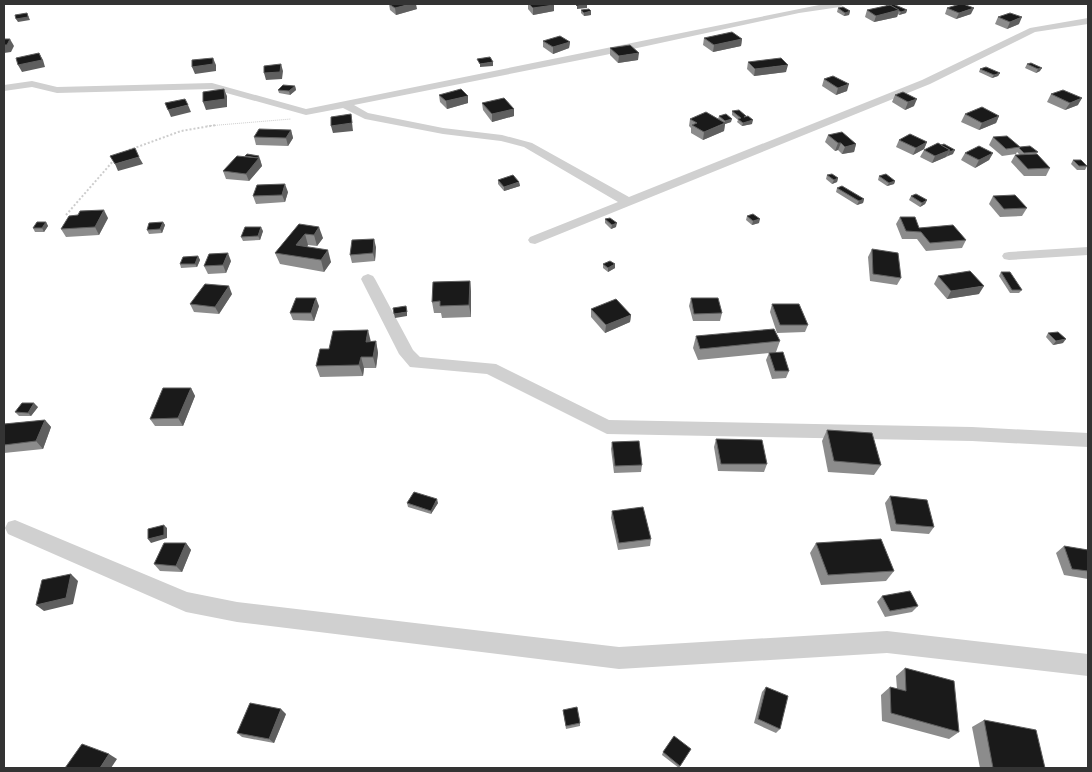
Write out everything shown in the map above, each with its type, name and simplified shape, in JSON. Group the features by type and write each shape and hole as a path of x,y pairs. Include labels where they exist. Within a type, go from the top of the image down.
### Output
{"street":[{"path":"4,88 32,84 57,90 212,86 306,112 605,52 798,10 840,4"},
{"path":"535,240 926,82 1033,30 1088,21"},
{"path":"344,104 365,116 442,131 502,138 528,145 628,202"},
{"path":"1009,256 1088,251"},
{"path":"368,280 407,354 416,364 490,368 607,427 972,434 1088,440"},
{"path":"15,528 186,602 237,612 619,658 886,642 1088,665"}],"path":[{"path":"127,151 181,130 211,125 284,120 306,112"},
{"path":"66,215 118,154"}],"building":[{"path":"389,4 411,4 395,8"},
{"path":"529,4 553,4 554,5 533,8"},
{"path":"575,4 586,4 587,5 577,6"},
{"path":"893,4 907,10 901,12 890,5 886,5"},
{"path":"960,4 974,8 959,13 947,8"},
{"path":"890,5 899,10 876,16 867,10"},
{"path":"843,7 850,11 845,13 838,8"},
{"path":"589,9 591,11 584,13 581,10"},
{"path":"27,13 28,17 16,19 15,15"},
{"path":"1010,13 1022,17 1010,22 998,17"},
{"path":"732,32 742,39 714,45 704,38"},
{"path":"560,36 570,42 553,47 543,41"},
{"path":"4,39 10,39 7,45 4,45"},
{"path":"630,45 639,53 619,56 610,48"},
{"path":"39,53 42,60 18,65 16,58"},
{"path":"490,57 493,62 480,64 477,59"},
{"path":"213,58 213,64 192,67 192,60"},
{"path":"781,58 788,65 755,69 748,62"},
{"path":"1031,63 1042,68 1038,69 1027,64"},
{"path":"281,64 280,72 264,73 264,66"},
{"path":"986,67 1000,73 994,75 980,69"},
{"path":"833,76 849,84 838,88 824,79"},
{"path":"283,85 295,86 289,91 278,90"},
{"path":"224,89 225,99 203,102 203,92"},
{"path":"461,89 468,96 446,101 439,95"},
{"path":"1063,90 1082,98 1070,103 1051,94"},
{"path":"903,92 917,99 908,102 895,95"},
{"path":"504,98 514,109 492,114 482,103"},
{"path":"185,99 188,105 168,110 165,103"},
{"path":"982,107 999,116 982,123 965,114"},
{"path":"739,110 746,116 744,117 748,116 753,120 743,123 738,119 741,118 732,111"},
{"path":"706,112 725,123 704,132 692,125 697,123 690,119"},
{"path":"351,114 352,123 331,126 331,117"},
{"path":"726,114 732,119 725,121 719,116"},
{"path":"259,129 291,130 286,138 254,137"},
{"path":"842,132 856,144 845,147 828,135"},
{"path":"910,134 927,142 916,148 899,140"},
{"path":"1007,136 1020,147 1006,149 993,137"},
{"path":"938,143 950,150 935,156 924,150"},
{"path":"944,144 955,150 949,152 950,150 941,145"},
{"path":"979,146 993,153 979,160 965,153"},
{"path":"1030,146 1038,152 1024,153 1019,148 1020,147"},
{"path":"135,148 139,157 115,164 110,156"},
{"path":"247,154 259,156 257,158 245,156"},
{"path":"1037,154 1050,168 1028,169 1015,155"},
{"path":"237,156 259,158 246,174 223,171"},
{"path":"1073,160 1081,160 1087,166 1079,166"},
{"path":"832,174 838,178 834,180 827,175"},
{"path":"886,174 895,181 889,183 879,176"},
{"path":"513,175 519,182 504,187 498,180"},
{"path":"285,184 282,195 253,196 257,185"},
{"path":"842,186 864,199 859,201 837,188"},
{"path":"916,194 927,200 922,203 911,196"},
{"path":"1015,195 1027,208 1004,209 993,196"},
{"path":"104,210 95,227 61,229 69,216 78,215 80,211"},
{"path":"753,214 760,219 753,221 747,216"},
{"path":"900,217 915,217 919,228 953,225 966,240 930,243 921,232 906,231"},
{"path":"610,218 617,223 612,225 605,219"},
{"path":"37,222 46,222 42,228 33,228"},
{"path":"163,222 160,229 147,230 149,223"},
{"path":"299,224 319,227 314,235 305,234 296,245 328,250 321,260 275,253"},
{"path":"245,227 261,227 258,236 241,237"},
{"path":"374,239 373,253 350,255 352,240"},
{"path":"872,249 898,253 901,278 873,274"},
{"path":"228,253 223,265 204,266 209,254"},
{"path":"198,256 195,264 180,264 183,257"},
{"path":"610,261 615,264 608,268 603,264"},
{"path":"970,271 984,286 951,291 938,276"},
{"path":"1001,272 1010,272 1022,290 1012,290"},
{"path":"470,281 469,305 440,306 440,301 432,302 433,282"},
{"path":"205,284 229,286 215,307 190,304"},
{"path":"296,298 316,298 311,313 290,313"},
{"path":"691,298 718,298 722,313 694,314"},
{"path":"616,299 631,315 606,325 591,309"},
{"path":"772,304 799,304 808,325 780,325"},
{"path":"406,306 407,312 394,314 393,308"},
{"path":"774,329 780,341 700,349 696,336"},
{"path":"368,330 366,342 376,341 373,357 361,357 359,365 316,366 320,349 329,349 333,331"},
{"path":"1058,332 1066,339 1056,341 1048,333"},
{"path":"783,352 789,371 775,371 769,353"},
{"path":"163,388 191,388 178,418 150,419"},
{"path":"22,403 34,403 28,413 15,412"},
{"path":"45,420 36,441 4,445 4,424"},
{"path":"827,430 872,433 881,465 834,461"},
{"path":"716,439 762,440 767,464 721,464"},
{"path":"639,441 642,465 615,466 612,442"},
{"path":"414,492 437,499 431,511 407,503"},
{"path":"890,496 927,500 934,527 896,524"},
{"path":"643,507 651,539 619,543 612,511"},
{"path":"164,525 164,535 148,539 148,529"},
{"path":"881,539 894,571 828,575 816,543"},
{"path":"164,543 186,543 176,566 154,564"},
{"path":"1064,546 1088,550 1088,571 1072,569"},
{"path":"71,574 66,598 36,605 42,580"},
{"path":"910,591 918,606 890,611 882,596"},
{"path":"905,668 954,681 959,732 891,713 890,687 906,691"},
{"path":"766,687 788,696 780,729 758,719"},
{"path":"250,703 281,709 269,739 237,733"},
{"path":"577,707 580,723 566,726 563,710"},
{"path":"984,720 1036,730 1045,768 993,768"},
{"path":"674,736 691,749 680,766 663,752"},
{"path":"82,744 109,754 100,768 65,768"}]}
